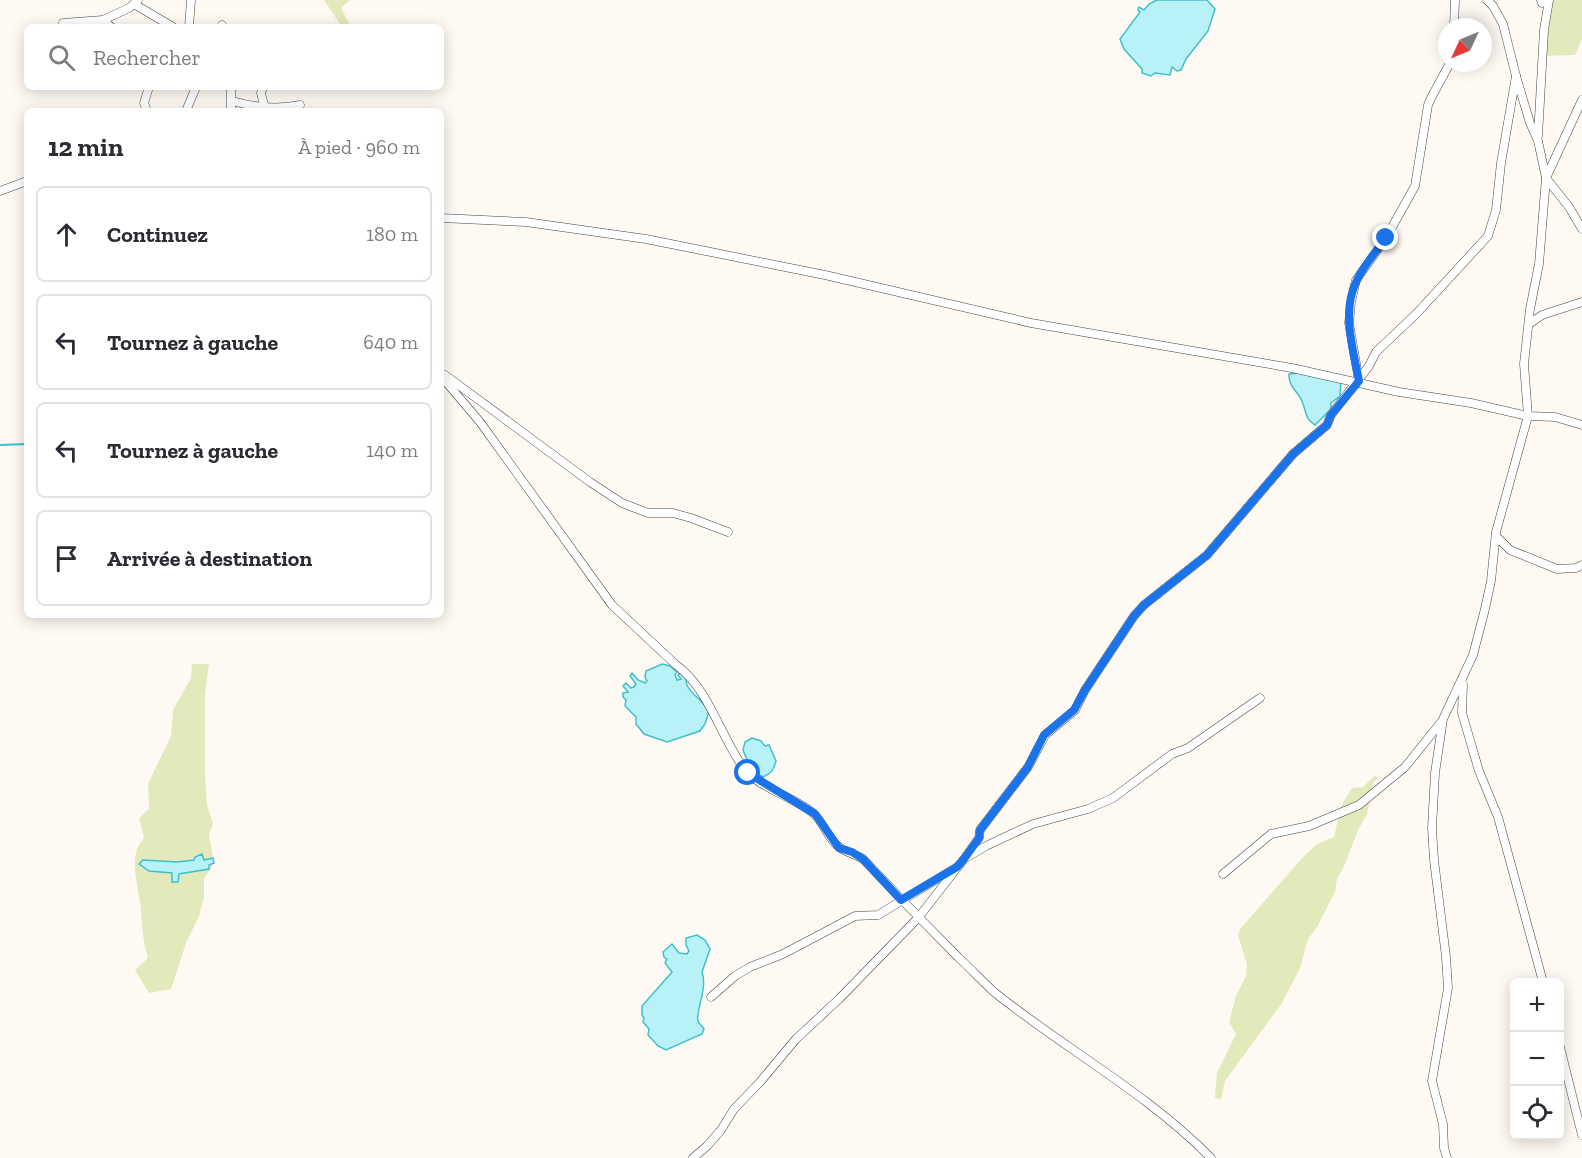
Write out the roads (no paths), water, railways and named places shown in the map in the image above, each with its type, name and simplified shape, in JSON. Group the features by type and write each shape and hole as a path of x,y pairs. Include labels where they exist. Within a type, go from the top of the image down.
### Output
{"street":[{"path":"189,24 191,0"},
{"path":"1454,18 1455,0"},
{"path":"1487,0 1503,24 1530,123 1538,141"},
{"path":"1223,873 1271,834 1309,826 1359,806 1405,767 1443,719 1473,655 1491,581 1496,536 1528,416 1524,364 1539,264 1546,178 1537,128 1544,1"},
{"path":"63,23 103,20 136,2 169,24"},
{"path":"103,20 108,24"},
{"path":"1359,381 1349,323 1356,280 1386,238 1415,186 1428,105 1445,72"},
{"path":"693,1158 721,1130 734,1109 796,1039 839,999 918,918 954,874 979,838 980,830 1028,767 1044,735 1074,710 1134,616 1144,605 1207,555 1293,454 1327,425 1331,415 1359,381 1377,352 1418,313 1488,236 1496,210 1501,163 1516,76"},
{"path":"146,108 144,103 148,90"},
{"path":"187,108 195,90"},
{"path":"231,90 231,108"},
{"path":"262,90 264,105"},
{"path":"1546,178 1582,100"},
{"path":"232,101 248,108 264,105 285,108 300,105"},
{"path":"1546,178 1569,207 1582,229"},
{"path":"0,191 24,182"},
{"path":"444,218 526,222 646,239 825,275 1031,323 1292,368 1359,381 1399,392 1471,403 1528,416 1555,417 1582,425"},
{"path":"1529,324 1542,315 1582,302"},
{"path":"444,376 622,504 648,513 682,516 728,532"},
{"path":"444,378 480,422 612,605 675,664 686,671 711,707 725,738 748,773 815,814 839,848 863,859 918,918 993,990 1046,1031 1129,1088 1211,1158"},
{"path":"1496,536 1510,550 1557,569 1582,565"},
{"path":"1464,677 1462,713 1479,771 1497,816 1542,978"},
{"path":"964,859 1033,824 1088,809 1113,798 1172,754 1188,748 1260,698"},
{"path":"1443,719 1435,773 1432,828 1448,988 1432,1081 1443,1124 1444,1148 1447,1158"},
{"path":"971,829 979,838"},
{"path":"711,997 735,976 750,967 783,954 855,916 878,915 957,867"},
{"path":"1564,1063 1582,1134"}],"water":[{"path":"1157,0 1207,0 1215,9 1208,31 1186,59 1181,70 1177,71 1172,67 1170,75 1155,73 1151,76 1142,73 1142,69 1124,49 1120,39 1140,12 1139,7 1144,10"},
{"path":"1300,373 1341,380 1340,396 1331,403 1331,409 1315,425 1308,418 1301,400 1290,383 1289,374"},
{"path":"662,664 670,666 677,672 675,675 677,680 681,679 678,675 682,672 689,688 709,711 700,731 667,742 644,734 636,724 636,717 625,706 626,700 623,697 623,693 628,692 623,686 626,683 631,688 636,684 630,676 632,673 638,680 645,683 647,681 646,671"},
{"path":"752,738 761,741 765,746 769,745 776,761 772,771 763,777 751,770 743,750 745,742"},
{"path":"202,854 204,860 213,858 214,863 209,865 209,869 179,874 178,882 172,882 172,873 149,871 139,864 143,860 177,862 194,860"},
{"path":"697,935 705,940 710,949 702,972 703,985 698,1017 698,1022 704,1029 702,1034 666,1050 658,1046 648,1035 649,1029 643,1022 642,1006 672,972 665,963 667,959 663,952 672,944 679,953 687,954 689,951 686,938"}],"waterway":[{"path":"0,445 24,444"}]}
